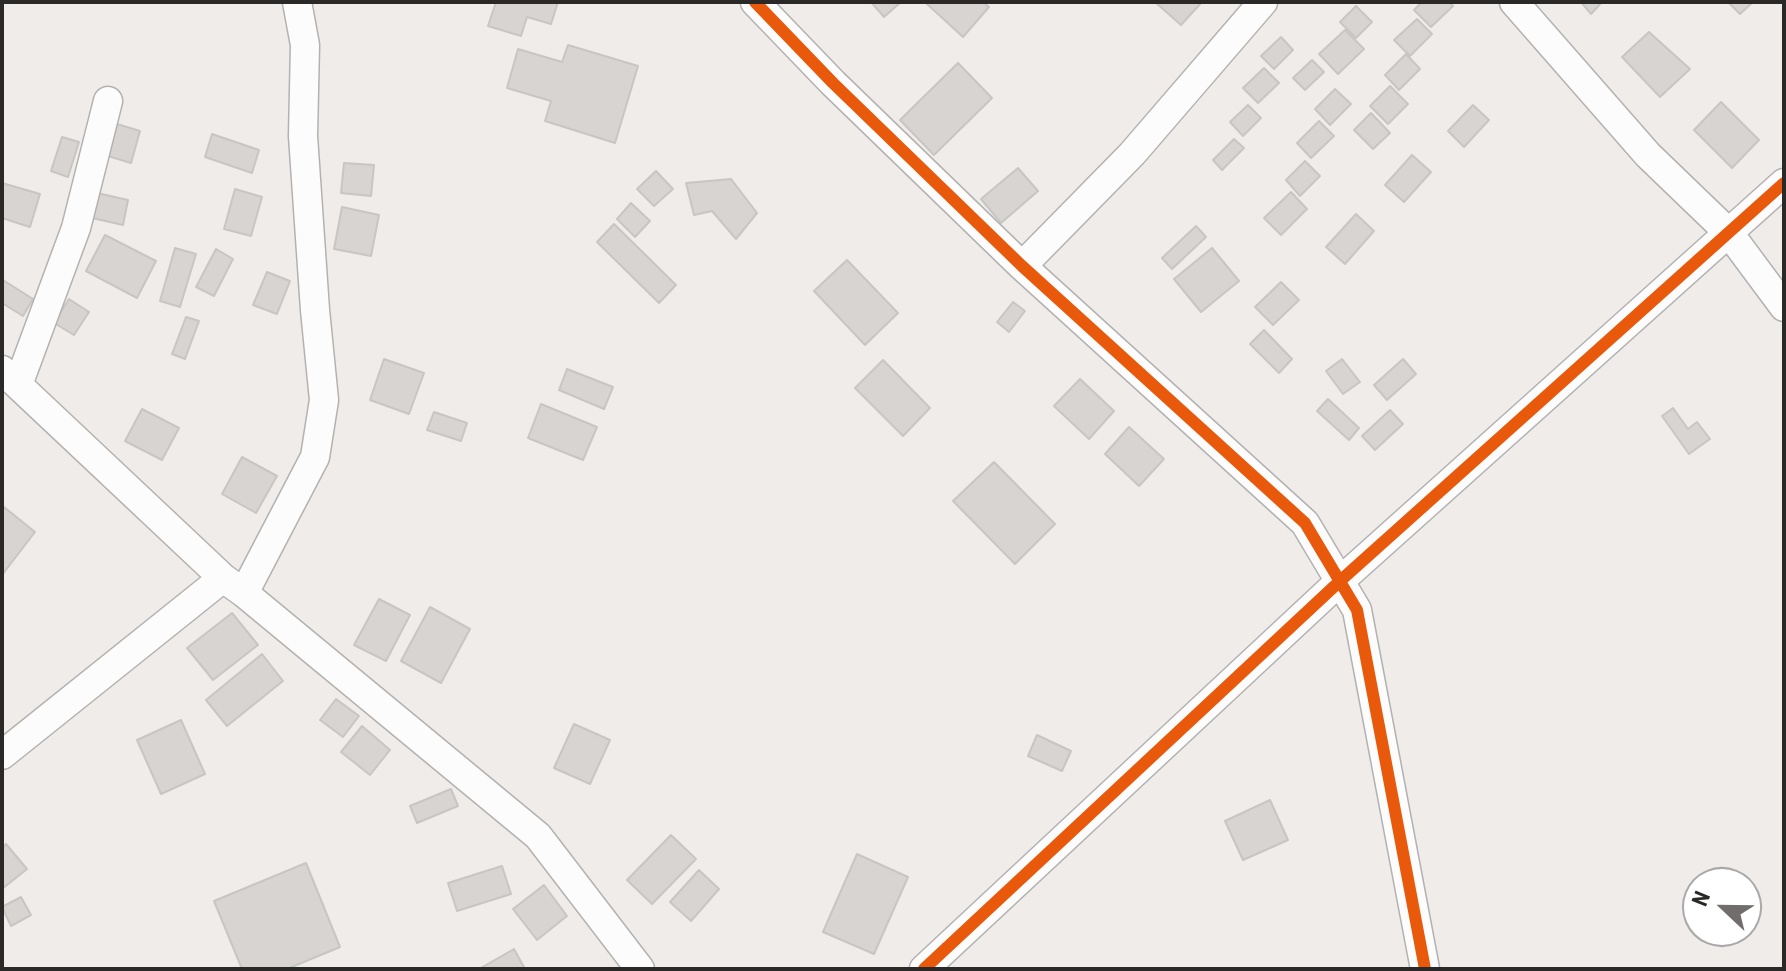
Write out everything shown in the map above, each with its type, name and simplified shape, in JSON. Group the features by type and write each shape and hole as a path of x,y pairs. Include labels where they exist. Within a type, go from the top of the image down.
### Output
{"street":[{"path":"2,755 234,585 315,457 324,400 303,136 305,45 297,2"},
{"path":"755,2 833,83 1022,266 1305,523 1357,610 1425,969"},
{"path":"1022,266 1132,154 1263,2"},
{"path":"1514,2 1648,155 1729,233 1784,307"},
{"path":"108,101 76,228 10,378 234,585 538,836 640,969"},
{"path":"924,969 1340,581 1784,183"}],"building":[{"path":"496,2 558,2 551,24 527,17 521,36 488,26"},
{"path":"871,2 901,2 884,17"},
{"path":"983,2 989,7 963,37 927,4"},
{"path":"1155,2 1202,2 1181,25"},
{"path":"1422,2 1449,2 1453,6 1431,27 1414,10"},
{"path":"1581,2 1602,2 1591,14"},
{"path":"1728,2 1753,2 1740,14"},
{"path":"1356,6 1372,22 1356,38 1340,22"},
{"path":"1417,19 1432,34 1410,56 1394,40"},
{"path":"1345,30 1364,49 1338,74 1319,54"},
{"path":"1649,32 1690,69 1660,97 1622,57"},
{"path":"1281,37 1293,50 1274,69 1261,56"},
{"path":"568,45 638,66 615,143 545,121 551,101 507,88 518,49 562,62"},
{"path":"1406,54 1420,69 1399,90 1385,75"},
{"path":"1312,60 1324,72 1305,90 1293,78"},
{"path":"958,63 992,98 934,155 900,120"},
{"path":"1264,68 1279,83 1258,103 1243,88"},
{"path":"1390,86 1408,104 1388,124 1370,106"},
{"path":"1335,89 1351,104 1330,125 1315,109"},
{"path":"1721,102 1759,140 1732,168 1694,130"},
{"path":"1248,105 1261,118 1243,136 1230,122"},
{"path":"1473,105 1489,120 1464,147 1448,131"},
{"path":"1371,113 1390,133 1373,149 1354,130"},
{"path":"1319,121 1334,136 1311,158 1297,143"},
{"path":"117,124 140,131 131,163 108,156"},
{"path":"212,134 259,150 252,173 205,157"},
{"path":"62,137 79,142 68,177 51,171"},
{"path":"1234,139 1244,148 1222,170 1213,160"},
{"path":"1412,155 1431,172 1404,202 1385,185"},
{"path":"1305,161 1320,176 1300,196 1286,180"},
{"path":"344,163 374,165 371,196 341,193"},
{"path":"1018,168 1038,191 1001,223 981,199"},
{"path":"656,171 673,189 654,206 637,189"},
{"path":"731,179 757,213 736,239 712,211 694,215 686,183"},
{"path":"2,183 40,194 30,227 2,218"},
{"path":"235,189 262,197 251,236 224,229"},
{"path":"1291,192 1307,209 1281,235 1264,218"},
{"path":"97,193 128,200 123,225 92,218"},
{"path":"631,203 650,221 635,237 617,219"},
{"path":"342,207 379,215 371,256 334,249"},
{"path":"1356,214 1374,231 1345,264 1326,247"},
{"path":"614,224 676,285 659,303 597,242"},
{"path":"1196,226 1206,237 1172,269 1162,258"},
{"path":"105,235 156,261 137,298 86,271"},
{"path":"175,248 196,254 180,307 160,301"},
{"path":"1212,248 1239,281 1201,312 1174,279"},
{"path":"216,249 233,259 214,296 196,287"},
{"path":"847,260 898,313 865,345 814,291"},
{"path":"267,272 290,281 277,314 253,305"},
{"path":"3,280 33,299 23,316 2,303"},
{"path":"1281,282 1299,300 1273,325 1255,307"},
{"path":"69,299 89,312 74,335 54,323"},
{"path":"1013,302 1025,311 1009,332 997,322"},
{"path":"186,317 199,321 185,359 172,354"},
{"path":"1264,330 1292,359 1279,373 1250,344"},
{"path":"384,359 424,373 409,414 370,400"},
{"path":"1342,359 1360,382 1343,394 1326,371"},
{"path":"1403,359 1416,374 1387,400 1374,385"},
{"path":"883,360 930,408 903,436 855,388"},
{"path":"567,369 613,387 604,409 559,390"},
{"path":"1080,379 1114,411 1089,439 1054,406"},
{"path":"1328,399 1359,428 1349,440 1317,411"},
{"path":"541,404 597,427 583,460 528,438"},
{"path":"1673,408 1688,429 1697,422 1710,439 1689,454 1662,416"},
{"path":"142,409 179,428 162,460 125,441"},
{"path":"1390,410 1403,424 1375,450 1362,436"},
{"path":"434,412 467,423 461,441 427,430"},
{"path":"1129,427 1164,459 1139,486 1105,454"},
{"path":"242,457 277,476 256,513 222,494"},
{"path":"994,462 1055,524 1015,564 953,501"},
{"path":"4,507 35,532 2,575 2,510"},
{"path":"379,599 410,615 386,661 354,645"},
{"path":"430,607 470,629 441,683 401,661"},
{"path":"232,613 258,645 213,680 187,648"},
{"path":"262,654 283,681 227,726 206,700"},
{"path":"336,699 359,716 343,737 320,720"},
{"path":"181,720 205,774 161,794 137,740"},
{"path":"574,724 610,740 590,784 554,768"},
{"path":"362,726 390,750 370,775 341,752"},
{"path":"1037,735 1071,751 1062,771 1028,756"},
{"path":"451,789 458,806 417,823 410,806"},
{"path":"1270,800 1288,840 1243,860 1225,821"},
{"path":"671,835 696,859 652,904 627,880"},
{"path":"6,844 27,869 2,889 2,848"},
{"path":"857,854 908,877 874,954 823,932"},
{"path":"306,863 340,947 287,969 242,969 214,901"},
{"path":"502,866 511,894 457,911 448,883"},
{"path":"699,870 719,889 691,921 670,902"},
{"path":"544,885 567,916 537,940 513,909"},
{"path":"21,897 31,915 11,926 2,907"},
{"path":"514,949 525,969 479,969"}],"cycle path":[{"path":"755,2 833,83 1022,266 1305,523 1357,610 1425,969"},
{"path":"924,969 1340,581 1784,183"}]}
